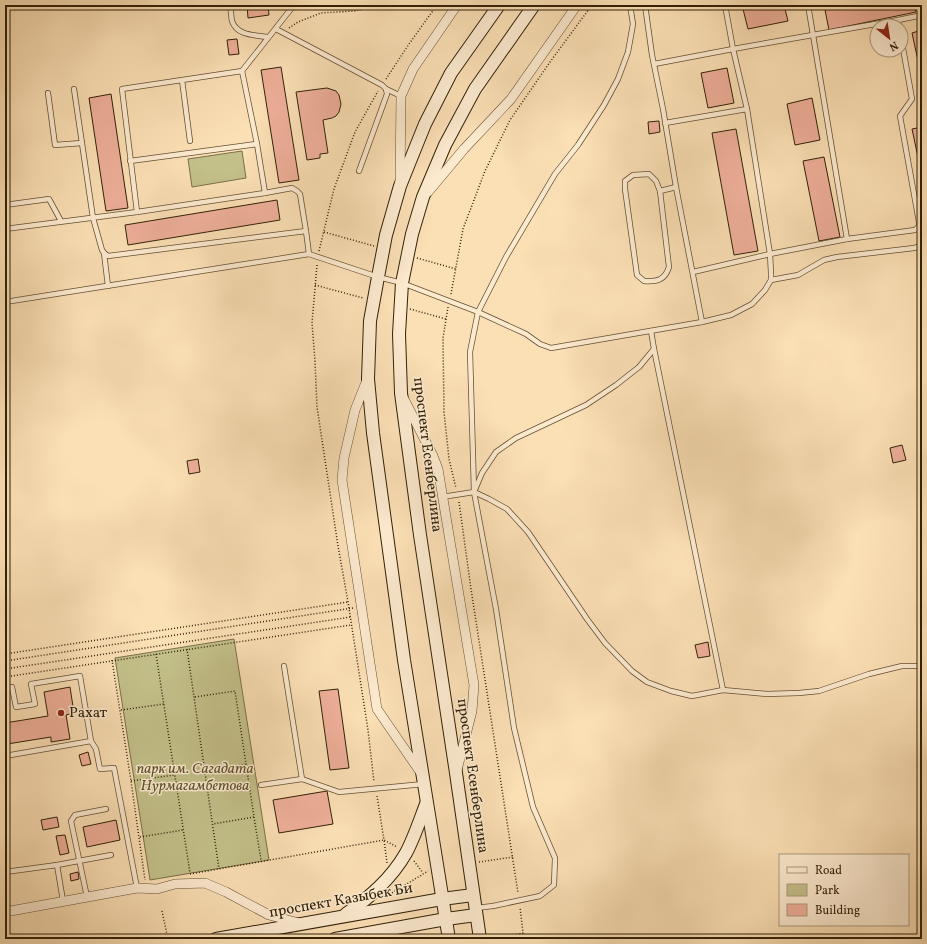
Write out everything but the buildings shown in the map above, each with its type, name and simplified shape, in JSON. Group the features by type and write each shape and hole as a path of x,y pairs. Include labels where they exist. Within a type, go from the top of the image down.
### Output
{"street":[{"path":"400,186 401,96 413,69 457,5"},
{"path":"449,939 403,652 373,433 368,379 370,321 384,248 400,186 425,124 452,74 498,5"},
{"name":"проспект Есенберлина","path":"480,939 420,536 401,393 399,334 400,307 402,283 412,234 423,198 445,145 475,89 534,5"},
{"path":"423,198 464,150 511,99 577,5"},
{"path":"368,379 355,410 344,458 342,480 377,709 423,780"},
{"path":"401,393 438,469 474,685 472,711 456,773"},
{"path":"342,917 362,903 389,878 406,852 427,803"},
{"path":"5,912 137,886 157,889 175,884 205,883 226,892 269,915 302,924"},
{"name":"проспект Казыбек Би","path":"216,939 442,899 473,895"},
{"path":"335,939 446,919 475,912"}],"lane":[{"path":"230,5 232,22 237,30 242,33 268,37"},
{"path":"137,212 122,89 242,71 294,5"},
{"path":"475,912 493,906 540,896 554,885 555,858 533,807 514,728 496,609 474,492 470,352 478,312 506,257 556,174 578,145 604,105 618,79 628,52 633,24 630,5"},
{"path":"645,5 676,187 702,322"},
{"path":"5,302 309,254 378,277 402,283 450,301 526,334 540,344 551,348 702,322 731,315 752,304 765,290 771,280 771,273 770,254 747,109 733,49 725,5"},
{"path":"808,5 847,239"},
{"path":"908,18 921,14 919,5"},
{"path":"654,64 869,25"},
{"path":"276,29 401,96"},
{"path":"693,272 770,254 847,239 915,230 921,226 919,222 900,116 912,99 905,58"},
{"path":"242,71 257,144 265,193"},
{"path":"182,80 190,141"},
{"path":"74,89 93,218 104,253 108,286"},
{"path":"359,171 387,94 386,89"},
{"path":"48,93 55,145 82,143"},
{"path":"665,123 747,109"},
{"path":"130,161 257,144"},
{"path":"649,174 656,181 660,191 670,267 667,275 656,282 644,281 637,275 625,181 633,175 649,174"},
{"path":"660,191 676,187"},
{"path":"5,229 137,212 292,188 300,194 309,254"},
{"path":"5,205 50,199 61,221"},
{"path":"104,253 108,256 306,231"},
{"path":"771,280 798,275 824,260 837,257 922,246"},
{"path":"651,331 723,690"},
{"path":"474,492 482,473 496,452 516,438 586,405 616,385 639,367 654,349"},
{"path":"442,497 474,492 507,509 528,532 605,643 632,671 647,682 671,691 692,696 723,690 767,694 799,693 819,691 869,674 902,666 922,666"},
{"path":"284,666 302,779"},
{"path":"5,688 12,687 16,707 35,704 31,684 80,676 91,741 96,749 100,769 114,768 137,886"},
{"path":"5,756 91,741"},
{"path":"261,785 302,779 339,792 423,780"},
{"path":"87,897 71,821 75,815 106,809"},
{"path":"5,872 57,865 111,855"},
{"path":"57,865 63,901"}],"path":[{"path":"281,32 298,22 321,13 354,11 383,5"},
{"path":"472,5 476,8 478,5"},
{"path":"496,939 523,933 520,900 471,589 458,494 450,459 444,412 443,338 463,229 485,171 510,120 592,5"},
{"path":"323,232 384,248"},
{"path":"408,256 456,269"},
{"path":"315,286 374,300"},
{"path":"400,307 446,319"},
{"path":"5,654 348,602"},
{"path":"5,661 361,606"},
{"path":"5,669 351,617"},
{"path":"5,676 352,624"},
{"path":"187,649 206,771 219,869"},
{"path":"156,654 190,874 384,840 389,878"},
{"path":"112,660 146,882 137,886"},
{"path":"194,697 235,690 262,861"},
{"path":"120,710 164,704"},
{"path":"206,771 247,764"},
{"path":"131,781 174,775"},
{"path":"213,824 254,817"},
{"path":"139,837 183,830"},
{"path":"468,864 513,857"},
{"path":"393,908 392,893 427,871 437,868"},
{"path":"162,911 168,939"}],"green space":[{"path":"242,151 246,178 192,187 188,159"},
{"name":"парк им. Сагадата Нурмагамбетова","path":"234,639 269,860 150,880 115,658"}],"place":[{"name":"Рахат","path":"61,713"}]}
